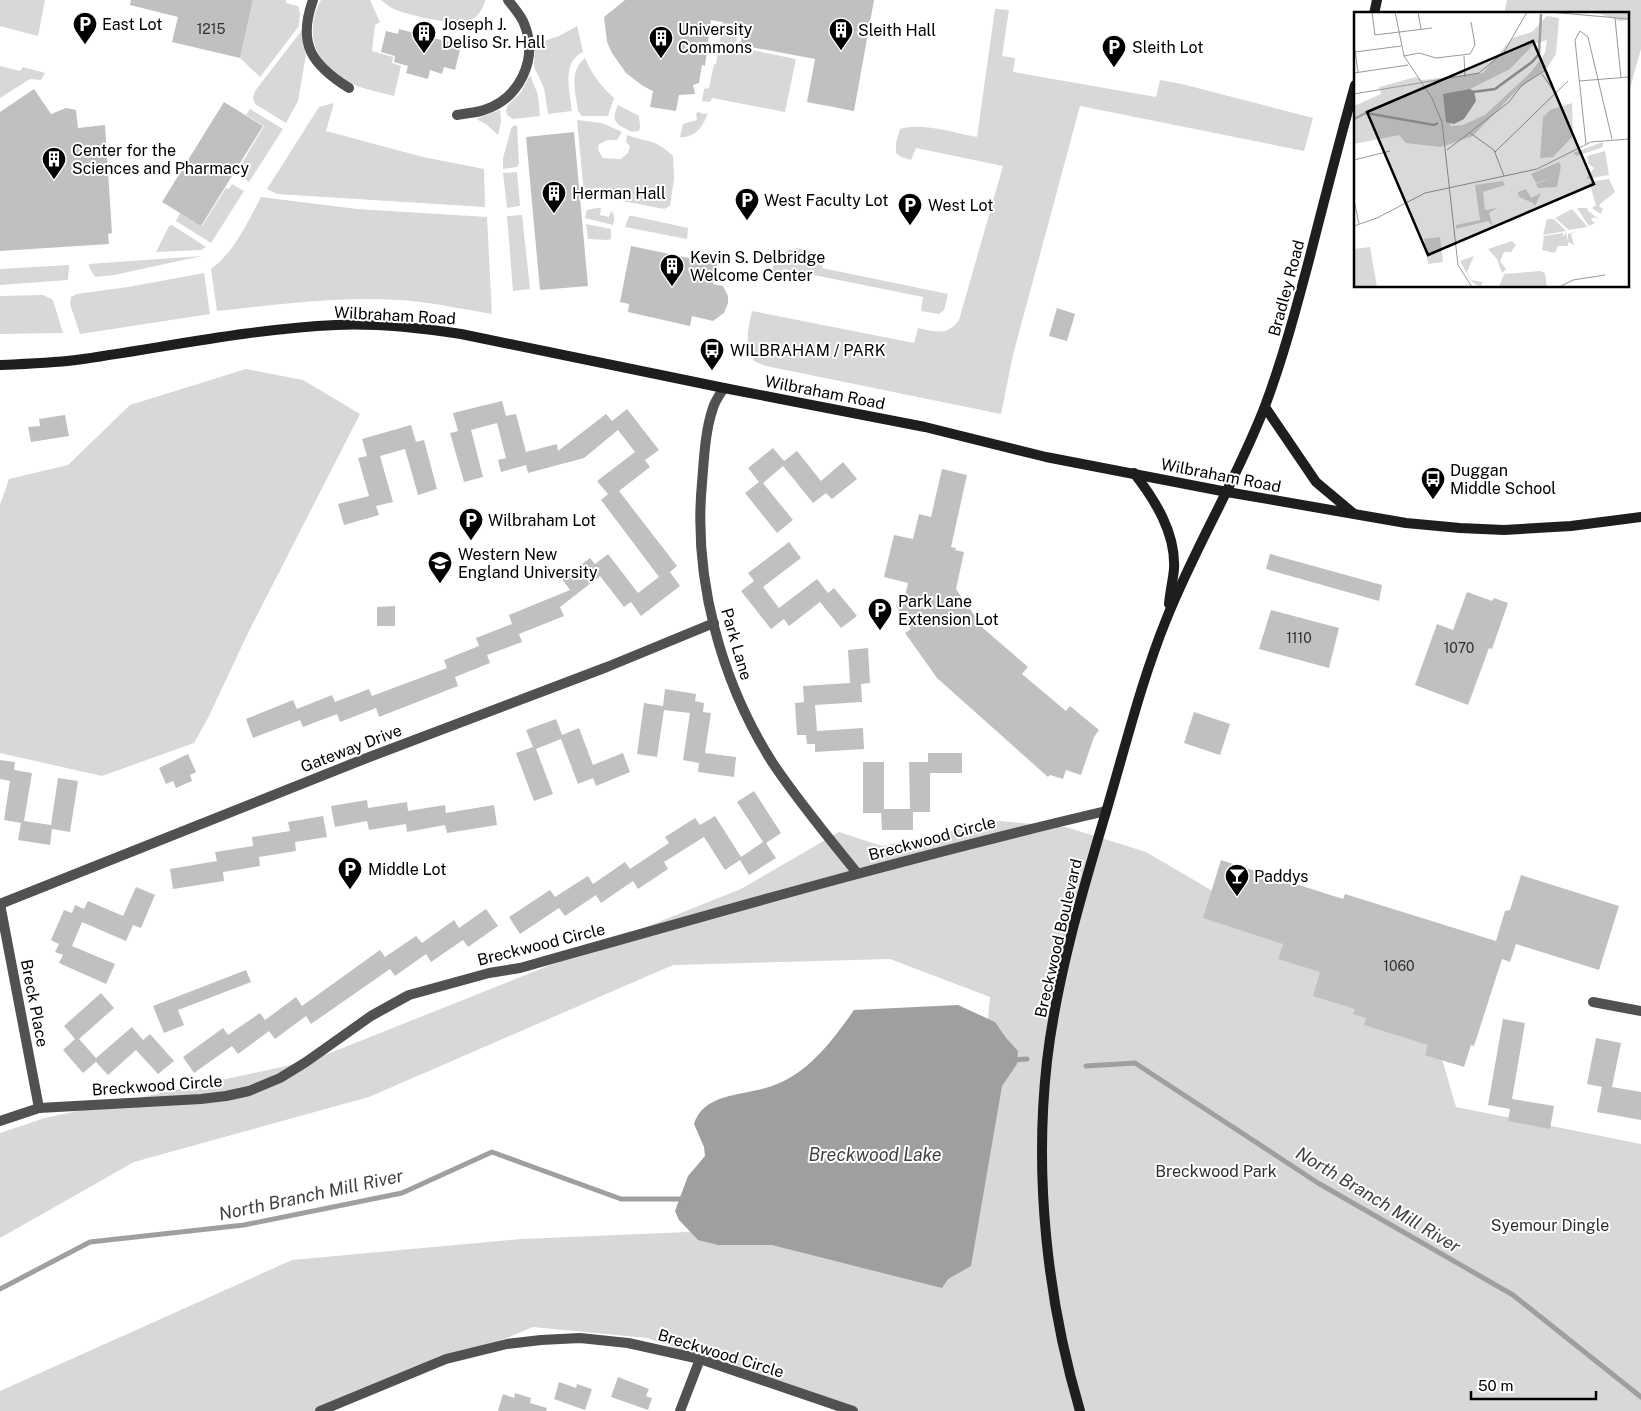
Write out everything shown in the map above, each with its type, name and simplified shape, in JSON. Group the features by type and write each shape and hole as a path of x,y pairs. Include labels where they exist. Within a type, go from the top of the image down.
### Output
{"main road":[{"name":"Bradley Road","path":"1228,492 1264,406 1286,346 1354,89"},
{"name":"Wilbraham Road","path":"0,365 74,360 250,333 329,326 356,325 425,329 461,334 925,427 1046,457 1228,492 1406,523 1489,530 1554,527 1641,517"},
{"path":"1264,406 1316,482 1354,514"},
{"path":"1134,473 1150,495 1170,535 1174,567 1166,618"},
{"name":"Breckwood Boulevard","path":"1080,1411 1062,1341 1050,1268 1044,1191 1044,1107 1049,1044 1060,982 1074,923 1137,708 1166,618 1190,563 1228,492"}],"street":[{"path":"313,0 306,25 311,52 324,71 349,88"},
{"path":"457,114 483,111 501,102 516,88 526,72 529,50 527,32 521,18 508,0"},
{"name":"Park Lane","path":"724,388 713,408 701,496 700,537 703,571 714,623 733,688 761,743 791,788 857,873"},
{"name":"Gateway Drive","path":"0,904 358,761 607,667 714,623"},
{"name":"Breckwood Circle","path":"0,1121 40,1108 202,1099 250,1091 288,1074 382,1009 418,992 489,973 520,968 857,873 1106,811"},
{"name":"Breck Place","path":"0,904 40,1108"},
{"path":"1593,1002 1641,1011"},
{"name":"Breckwood Circle","path":"320,1411 446,1359 524,1341 569,1338 600,1339 628,1343 700,1359 853,1411"},
{"path":"680,1411 700,1359"}],"green space":[{"path":"0,0 45,0 38,36 0,26"},
{"path":"253,0 286,0 286,3 298,6 300,13 299,26 260,77 240,58"},
{"path":"321,0 370,0 380,22 375,25 372,51 393,57 392,63 401,66 394,96 366,89 345,81 330,70 323,61 314,42 313,32 313,21"},
{"path":"381,0 485,1 481,11 471,20 452,22 409,14 392,8"},
{"path":"1507,0 1641,0 1641,49 1628,95 1628,12 1504,12"},
{"path":"995,9 1009,10 1002,56 1015,58 1013,72 1156,97 1160,80 1313,118 1304,151 1080,106 1013,355 1001,414 766,366 754,361 748,342 752,311 914,343 918,328 941,332 950,329 959,320 1003,166 916,148 911,160 901,157 896,153 896,143 900,129 909,127 928,127 977,137"},
{"path":"723,19 730,21 730,26 738,27 736,47 796,59 785,112 712,98 710,102 702,101 704,89 709,88 714,64 716,64"},
{"path":"577,26 583,52 576,57 569,70 568,78 572,111 548,114 544,88 534,67 535,44 559,36"},
{"path":"302,30 306,55 298,101 286,123 255,104 253,98 255,91"},
{"path":"585,58 597,80 614,98 608,116 582,116 578,111 574,83 576,70"},
{"path":"0,66 20,71 23,67 45,73 41,80 30,79 0,98"},
{"path":"530,75 538,95 540,116 513,119 507,115 507,106 521,92"},
{"path":"334,103 326,131 423,157 484,169 485,207 277,194 267,189 319,107"},
{"path":"618,105 639,116 639,131 632,132 616,122 615,116"},
{"path":"250,109 283,129 249,182 238,173 264,126 246,115"},
{"path":"500,110 501,122 498,135 486,124 476,119"},
{"path":"696,113 703,114 708,113 701,127 690,136 680,137 683,124 697,120"},
{"path":"577,120 602,123 622,132 617,140 608,140 599,144 598,150 603,158 621,159 628,153 630,146 626,142 627,135 661,146 673,156 674,179 670,206 664,209 602,197 586,199"},
{"path":"517,125 519,164 517,167 503,169 503,158 511,129"},
{"path":"517,172 520,206 507,208 503,173"},
{"path":"232,184 244,191 211,243 176,221 180,213 202,226 226,188 229,189"},
{"path":"261,197 357,209 487,217 492,314 420,302 369,299 318,301 217,311 211,269 234,245"},
{"path":"601,208 600,215 609,217 611,211 614,217 613,225 585,218 587,210"},
{"path":"522,215 530,289 513,291 507,216"},
{"path":"629,216 688,228 687,239 625,227"},
{"path":"586,224 611,229 611,239 588,239"},
{"path":"172,225 206,247 201,250 156,252 169,226"},
{"path":"797,248 821,254 823,260 822,268 948,294 944,310 939,314 921,311 923,297 784,269 778,283 768,281 777,259 785,252"},
{"path":"202,256 114,275 95,277 89,267 89,264"},
{"path":"69,265 68,280 0,285 0,269"},
{"path":"204,273 210,314 80,334 70,304 71,297 77,294"},
{"path":"43,295 53,300 63,333 0,334 0,296"},
{"path":"246,369 303,380 360,414 194,743 102,776 0,753 0,505 9,479 68,465 130,405"},
{"name":"Breckwood Park","path":"999,821 1066,827 1146,852 1430,1018 1456,1107 1641,1144 1641,1411 856,1411 647,1338 533,1327 331,1411 0,1411 0,1391 292,1260 522,1239 923,1222 977,1142 990,997 890,959 673,965 369,1097 134,1162 0,1238 0,1133 45,1118 310,1061 741,889 839,832 882,846"}],"water":[{"name":"Breckwood Lake","path":"958,1005 995,1022 1018,1051 1017,1064 1002,1086 971,1266 948,1279 942,1288 772,1245 718,1245 698,1240 679,1220 675,1211 688,1176 705,1156 704,1147 694,1124 699,1114 707,1106 727,1097 772,1086 797,1073 819,1055 854,1010"}],"building":[{"path":"131,0 253,0 240,58 172,42 178,17 130,5"},
{"path":"625,0 874,0 854,111 807,102 815,59 740,45 744,26 711,20 705,66 702,65 699,83 693,85 695,94 679,95 676,111 650,107 653,91 626,73 607,42 604,17"},
{"name":"Joseph J. Deliso Sr. Hall","path":"399,29 449,42 448,47 460,50 455,70 444,67 442,74 430,70 428,79 406,73 408,66 394,62 395,56 381,52 386,31 398,34"},
{"name":"Center for the Sciences and Pharmacy","path":"34,89 51,114 66,108 76,110 78,128 105,125 112,233 108,234 109,244 0,251 0,112"},
{"path":"224,102 263,126 201,226 162,202"},
{"name":"Herman Hall","path":"574,132 588,286 540,290 526,137"},
{"name":"Kevin S. Delbridge Welcome Center","path":"631,246 717,264 713,284 723,286 728,296 728,303 724,313 713,321 692,316 690,326 628,312 629,304 620,302"},
{"path":"1057,308 1075,314 1067,341 1049,336"},
{"path":"502,401 506,416 516,414 526,452 557,444 558,451 606,414 612,421 627,409 659,450 645,460 650,467 619,491 677,566 670,572 680,586 641,616 631,602 624,607 600,576 560,607 564,616 519,634 522,642 487,655 490,663 455,677 458,686 379,717 376,708 340,722 337,714 303,727 300,720 253,738 246,719 293,700 297,709 332,695 335,702 369,689 372,696 447,668 444,660 479,646 476,638 512,624 509,615 570,590 562,579 590,558 595,564 608,554 638,593 659,577 601,500 608,494 597,481 635,452 618,430 584,458 528,473 526,465 501,472 498,460 506,458 497,423 471,430 483,477 464,482 450,433 458,431 453,413"},
{"path":"65,415 69,436 31,442 28,427 40,426 39,419"},
{"path":"411,425 416,442 424,440 437,489 418,495 405,449 380,456 393,502 376,506 379,515 344,525 338,504 369,496 358,458 367,456 362,439"},
{"path":"773,448 784,461 797,451 821,481 843,462 857,479 832,499 826,493 813,503 783,466 763,483 793,520 777,533 745,493 759,482 748,468"},
{"path":"942,469 967,475 951,547 964,552 956,589 984,629 1028,667 1022,674 1066,711 1070,706 1099,730 1094,737 1081,775 1066,770 1063,779 1050,775 1048,777 937,678 905,633 911,629 896,606 904,600 908,583 884,577 894,535 913,539 919,514 931,517"},
{"path":"789,542 801,558 763,587 779,608 817,579 828,593 834,588 857,616 841,628 820,602 789,626 784,619 771,629 741,591 754,581 748,573"},
{"path":"1270,554 1382,585 1379,601 1266,569"},
{"path":"1467,592 1492,601 1494,598 1508,603 1492,649 1489,648 1468,705 1415,685 1437,624 1453,630"},
{"path":"395,606 395,626 377,626 377,607"},
{"path":"1271,610 1339,628 1329,668 1259,649"},
{"path":"868,648 870,683 861,684 862,702 815,705 817,731 863,728 864,749 815,752 815,744 807,744 806,735 797,735 795,703 804,702 803,686 850,683 848,650"},
{"path":"665,689 696,694 695,701 704,703 703,712 711,713 705,753 736,757 734,777 698,772 699,763 683,760 690,713 664,710 657,757 637,754 644,703 663,706"},
{"path":"1194,712 1230,724 1220,755 1184,743"},
{"path":"556,719 562,735 579,728 593,765 623,753 630,772 596,786 593,778 578,784 561,739 536,749 553,794 534,801 516,753 533,747 526,730"},
{"path":"928,753 962,753 962,773 930,773 930,812 913,812 913,830 882,830 881,813 863,813 863,762 884,762 884,809 910,809 909,762 928,762"},
{"path":"188,754 196,772 190,775 192,781 176,788 173,781 166,784 159,768"},
{"path":"0,760 15,762 14,770 32,773 24,821 51,825 58,778 78,781 70,832 52,829 50,845 18,840 21,823 4,820 10,781 0,779"},
{"path":"754,791 781,833 766,843 776,858 749,875 740,860 725,870 704,837 664,862 668,869 638,889 633,881 601,903 596,895 565,916 559,908 520,934 509,917 550,890 555,897 588,876 593,884 625,862 630,869 669,843 665,837 695,818 700,825 715,816 741,857 763,842 737,802"},
{"path":"367,800 368,808 407,802 408,811 445,805 446,813 494,805 497,825 447,833 445,825 407,832 406,824 369,830 367,821 335,827 331,806"},
{"path":"323,816 327,837 295,842 296,851 259,857 260,866 223,872 224,881 173,889 170,869 217,861 215,852 253,846 252,837 290,831 288,822"},
{"path":"1221,860 1343,899 1345,894 1496,941 1505,911 1510,910 1521,875 1619,906 1599,970 1516,944 1510,962 1502,959 1474,1046 1471,1045 1464,1067 1425,1055 1428,1045 1364,1025 1366,1018 1353,1014 1355,1009 1313,996 1320,972 1278,959 1283,944 1203,918"},
{"path":"136,887 155,895 141,928 133,925 126,941 82,922 72,946 115,964 106,984 59,963 63,955 55,952 59,944 51,940 64,910 72,913 75,905 84,909 88,901 123,916"},
{"path":"486,909 498,926 468,947 463,940 431,962 426,954 395,976 390,969 311,1024 306,1016 275,1039 269,1031 238,1054 232,1046 194,1073 183,1057 223,1028 228,1035 260,1013 265,1020 296,997 302,1006 380,950 385,957 416,936 422,943 454,920 459,928"},
{"path":"246,970 251,982 178,1010 184,1025 164,1033 153,1006"},
{"path":"101,993 114,1008 79,1039 96,1058 132,1027 143,1040 150,1034 174,1061 158,1074 136,1050 108,1075 96,1062 83,1073 63,1050 75,1039 64,1026"},
{"path":"1503,1019 1525,1023 1512,1099 1554,1106 1550,1129 1508,1121 1510,1109 1488,1105"},
{"path":"1596,1038 1621,1043 1612,1087 1641,1092 1641,1120 1597,1112 1602,1087 1587,1084"},
{"path":"618,1377 649,1389 646,1396 652,1398 648,1410 611,1397"},
{"path":"559,1382 576,1388 577,1384 592,1389 585,1410 554,1399"},
{"path":"515,1393 531,1398 530,1403 547,1408 546,1411 498,1411 503,1394 514,1398"}],"waterway":[{"name":"North Branch Mill River","path":"1012,1060 1027,1059"},
{"name":"North Branch Mill River","path":"1086,1066 1135,1063 1318,1183 1513,1295 1641,1397"},
{"name":"North Branch Mill River","path":"0,1289 90,1242 244,1225 402,1193 492,1152 621,1199 684,1199"}],"place":[{"name":"East Lot","path":"85,45"},
{"name":"Sleith Hall","path":"841,51"},
{"name":"Joseph J. Deliso Sr. Hall","path":"424,54"},
{"name":"University Commons","path":"661,59"},
{"name":"Sleith Lot","path":"1114,68"},
{"name":"Center for the Sciences and Pharmacy","path":"54,180"},
{"name":"Herman Hall","path":"554,214"},
{"name":"West Faculty Lot","path":"747,221"},
{"name":"West Lot","path":"910,226"},
{"name":"Kevin S. Delbridge Welcome Center","path":"672,287"},
{"name":"WILBRAHAM / PARK","path":"712,371"},
{"name":"Duggan Middle School","path":"1433,500"},
{"name":"Wilbraham Lot","path":"471,541"},
{"name":"Western New England University","path":"440,584"},
{"name":"Park Lane Extension Lot","path":"880,631"},
{"name":"Middle Lot","path":"350,890"},
{"name":"Paddys","path":"1237,897"}],"park label":[{"name":"Syemour Dingle","path":"1550,1225"}]}
